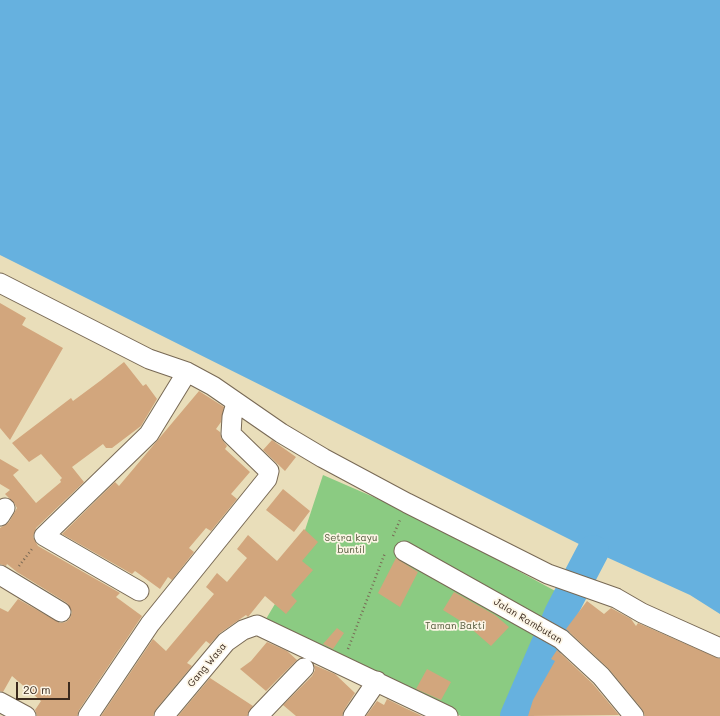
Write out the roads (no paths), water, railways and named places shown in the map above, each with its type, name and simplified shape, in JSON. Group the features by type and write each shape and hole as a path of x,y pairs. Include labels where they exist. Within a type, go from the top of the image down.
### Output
{"street":[{"path":"1,286 149,359 187,372 281,433 323,458 407,503 548,574 616,598 642,613 720,648"},
{"path":"139,591 44,536 148,434 187,372"},
{"path":"88,716 150,624 267,479 269,471 231,434 232,417 236,403"},
{"name":"Jalan Rambutan","path":"394,546 561,639 601,676 634,716"},
{"path":"0,575 61,612"},
{"name":"Gang Wasa","path":"164,716 226,642 242,630 257,625 377,681"},
{"path":"258,716 304,668"},
{"path":"353,716 377,681 439,714"},
{"path":"0,702 26,716"}],"water":[{"path":"0,0 720,0 720,614 690,595 593,551 0,255"}],"waterway":[{"path":"516,716 560,614 593,551"}],"park label":[{"name":"Setra kayu buntil","path":"351,544"},
{"name":"Taman Bakti","path":"455,626"}]}
